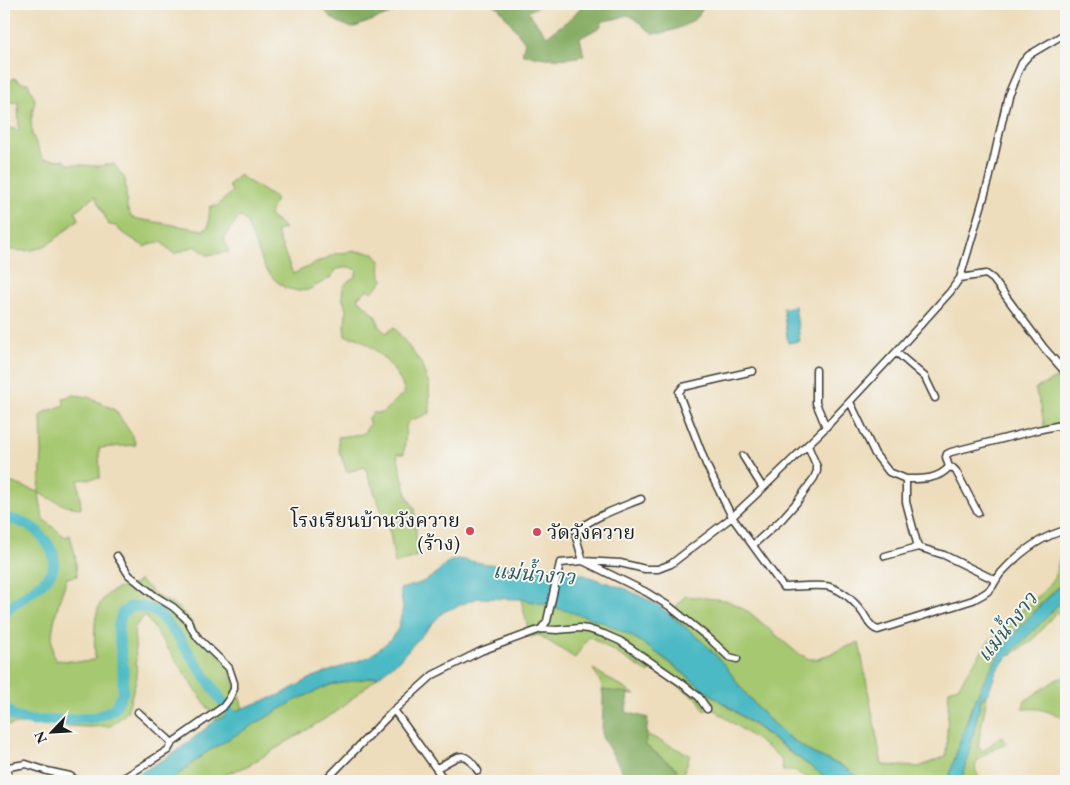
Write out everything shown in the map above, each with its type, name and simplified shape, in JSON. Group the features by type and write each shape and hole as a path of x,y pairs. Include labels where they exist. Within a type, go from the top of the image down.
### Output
{"street":[{"path":"541,629 547,621 560,563 582,561 620,563 645,569 658,569 671,564 732,517 808,446 950,292 960,278 990,180 1008,95 1022,63 1029,55 1066,34"},
{"path":"960,278 986,274 993,279 1044,348 1066,373"},
{"path":"896,352 925,377 935,398"},
{"path":"816,370 816,403 826,427"},
{"path":"753,371 683,387 680,392 680,398 706,464 732,517 783,587 829,586 856,604 874,629 878,630 973,600 986,594 1013,560 1027,548 1042,538 1066,530"},
{"path":"850,402 875,454 889,472 906,479 925,479 939,475 949,467"},
{"path":"978,514 956,472 953,468 949,467 947,454 1066,424"},
{"path":"753,545 781,520 814,478 817,471 808,446"},
{"path":"743,456 763,488"},
{"path":"906,479 906,502 918,546"},
{"path":"582,561 576,537 577,531 592,521 641,499"},
{"path":"886,556 918,546 944,555 996,580"},
{"path":"116,781 168,750 172,744 223,707 234,689 234,683 228,668 199,639 188,621 173,607 155,596 129,575 117,556"},
{"path":"582,561 646,592 670,606 729,657 737,658"},
{"path":"325,781 394,710 434,675 481,650 541,629 588,629 620,640 699,697 708,709"},
{"path":"394,710 445,781"},
{"path":"138,712 172,744"},
{"path":"437,768 460,756 464,756 471,761 478,771"},
{"path":"8,781 6,766 26,764 70,776 78,781"}],"green space":[{"path":"321,4 415,4 352,28 327,14"},
{"path":"493,4 542,4 528,12 547,36 570,19 582,6 590,4 705,4 693,20 676,29 657,34 626,15 603,21 600,27 580,38 584,56 545,58 522,54 525,42 499,8"},
{"path":"14,78 22,83 28,83 35,100 31,120 32,134 43,159 64,160 68,164 97,166 114,164 125,179 127,208 132,218 203,230 208,228 210,206 217,206 232,192 229,185 239,175 276,199 269,216 285,228 276,232 293,274 335,254 355,251 374,253 380,261 381,278 384,280 372,292 368,289 357,298 375,315 381,329 386,333 394,327 421,363 429,385 430,413 409,421 406,426 404,454 397,454 407,496 415,509 417,556 395,564 390,533 365,467 347,472 339,451 338,437 363,434 370,424 368,419 373,413 382,413 405,392 398,376 379,354 365,342 357,338 345,336 346,310 342,292 346,283 355,277 357,270 350,267 337,269 330,278 308,290 298,291 285,288 265,268 246,221 242,217 238,218 224,238 229,252 207,255 195,246 174,254 161,242 152,243 145,247 120,231 116,226 109,225 95,196 75,211 79,219 46,245 29,250 5,249 4,153 8,136 4,136 4,127 19,130 18,102 4,103 4,85"},
{"path":"1066,373 1066,428 1045,431 1041,407 1035,389"},
{"path":"74,395 88,397 115,410 132,435 136,445 99,448 100,478 78,480 81,508 66,506 39,493 43,519 65,537 70,535 75,555 77,576 67,578 55,619 52,640 55,660 85,662 95,659 96,620 97,611 101,603 106,595 114,590 134,585 139,580 158,596 180,609 189,619 199,636 228,663 243,708 216,720 145,615 134,628 137,677 127,712 111,726 16,724 4,726 4,480 39,492 42,454 41,416 43,413 64,405 63,398"},
{"path":"1066,527 1066,579 1036,609 989,672 970,711 948,781 864,781 844,767 812,753 787,736 765,716 741,688 724,664 702,641 670,614 685,596 726,600 749,612 796,652 809,659 818,659 859,642 882,765 919,767 946,756 949,690 958,687 988,642 1042,593 1055,577"},
{"path":"1066,595 1066,620 1063,622 1057,611 1032,641 1006,658 1048,616"},
{"path":"521,599 594,619 635,638 800,760 836,781 816,781 793,771 783,771 781,759 771,750 710,707 705,711 697,698 651,669 649,673 589,636 575,658 539,635 530,637"},
{"path":"593,669 635,695 602,690 601,683"},
{"path":"379,676 336,712 249,765 210,781 170,781 204,754 296,700 330,685"},
{"path":"1066,677 1066,718 1040,709 1022,709 1025,701 1057,679"},
{"path":"602,690 628,693 626,712 648,718 645,745 677,769 674,781 608,781 623,772 602,737"},
{"path":"987,695 978,747 983,751 1001,736 1006,744 988,753 978,761 975,766 976,772 981,779 979,781 961,781 981,699"},
{"path":"646,734 690,755 681,781 674,781 677,769 645,745"}],"water":[{"path":"795,306 800,341 788,343 783,308"},
{"name":"แม่น้ำงาว","path":"457,559 488,564 553,568 578,573 626,589 658,605 702,641 724,664 741,688 765,716 787,736 812,753 844,767 864,781 836,781 821,774 703,689 670,662 635,638 603,622 521,599 477,598 443,612 399,660 379,676 330,685 296,700 204,754 170,781 127,781 176,752 216,720 280,695 313,677 369,657 389,641 398,629 403,608 400,589 426,580 446,563"},
{"path":"1066,579 1066,595 1006,658 997,670 987,695 981,699 961,781 948,781 976,697 992,665 1016,631"}],"waterway":[{"path":"4,519 19,521 35,530 51,550 54,561 52,571 45,580 4,613"},
{"path":"4,706 14,717 32,721 97,717 114,709 123,692 123,669 118,628 122,613 130,607 140,606 157,612 176,634 237,723"}],"place":[{"name":"โรงเรียนบ้านวังควาย (ร้าง)","path":"470,531"},
{"name":"วัดวังควาย","path":"537,532"}]}
